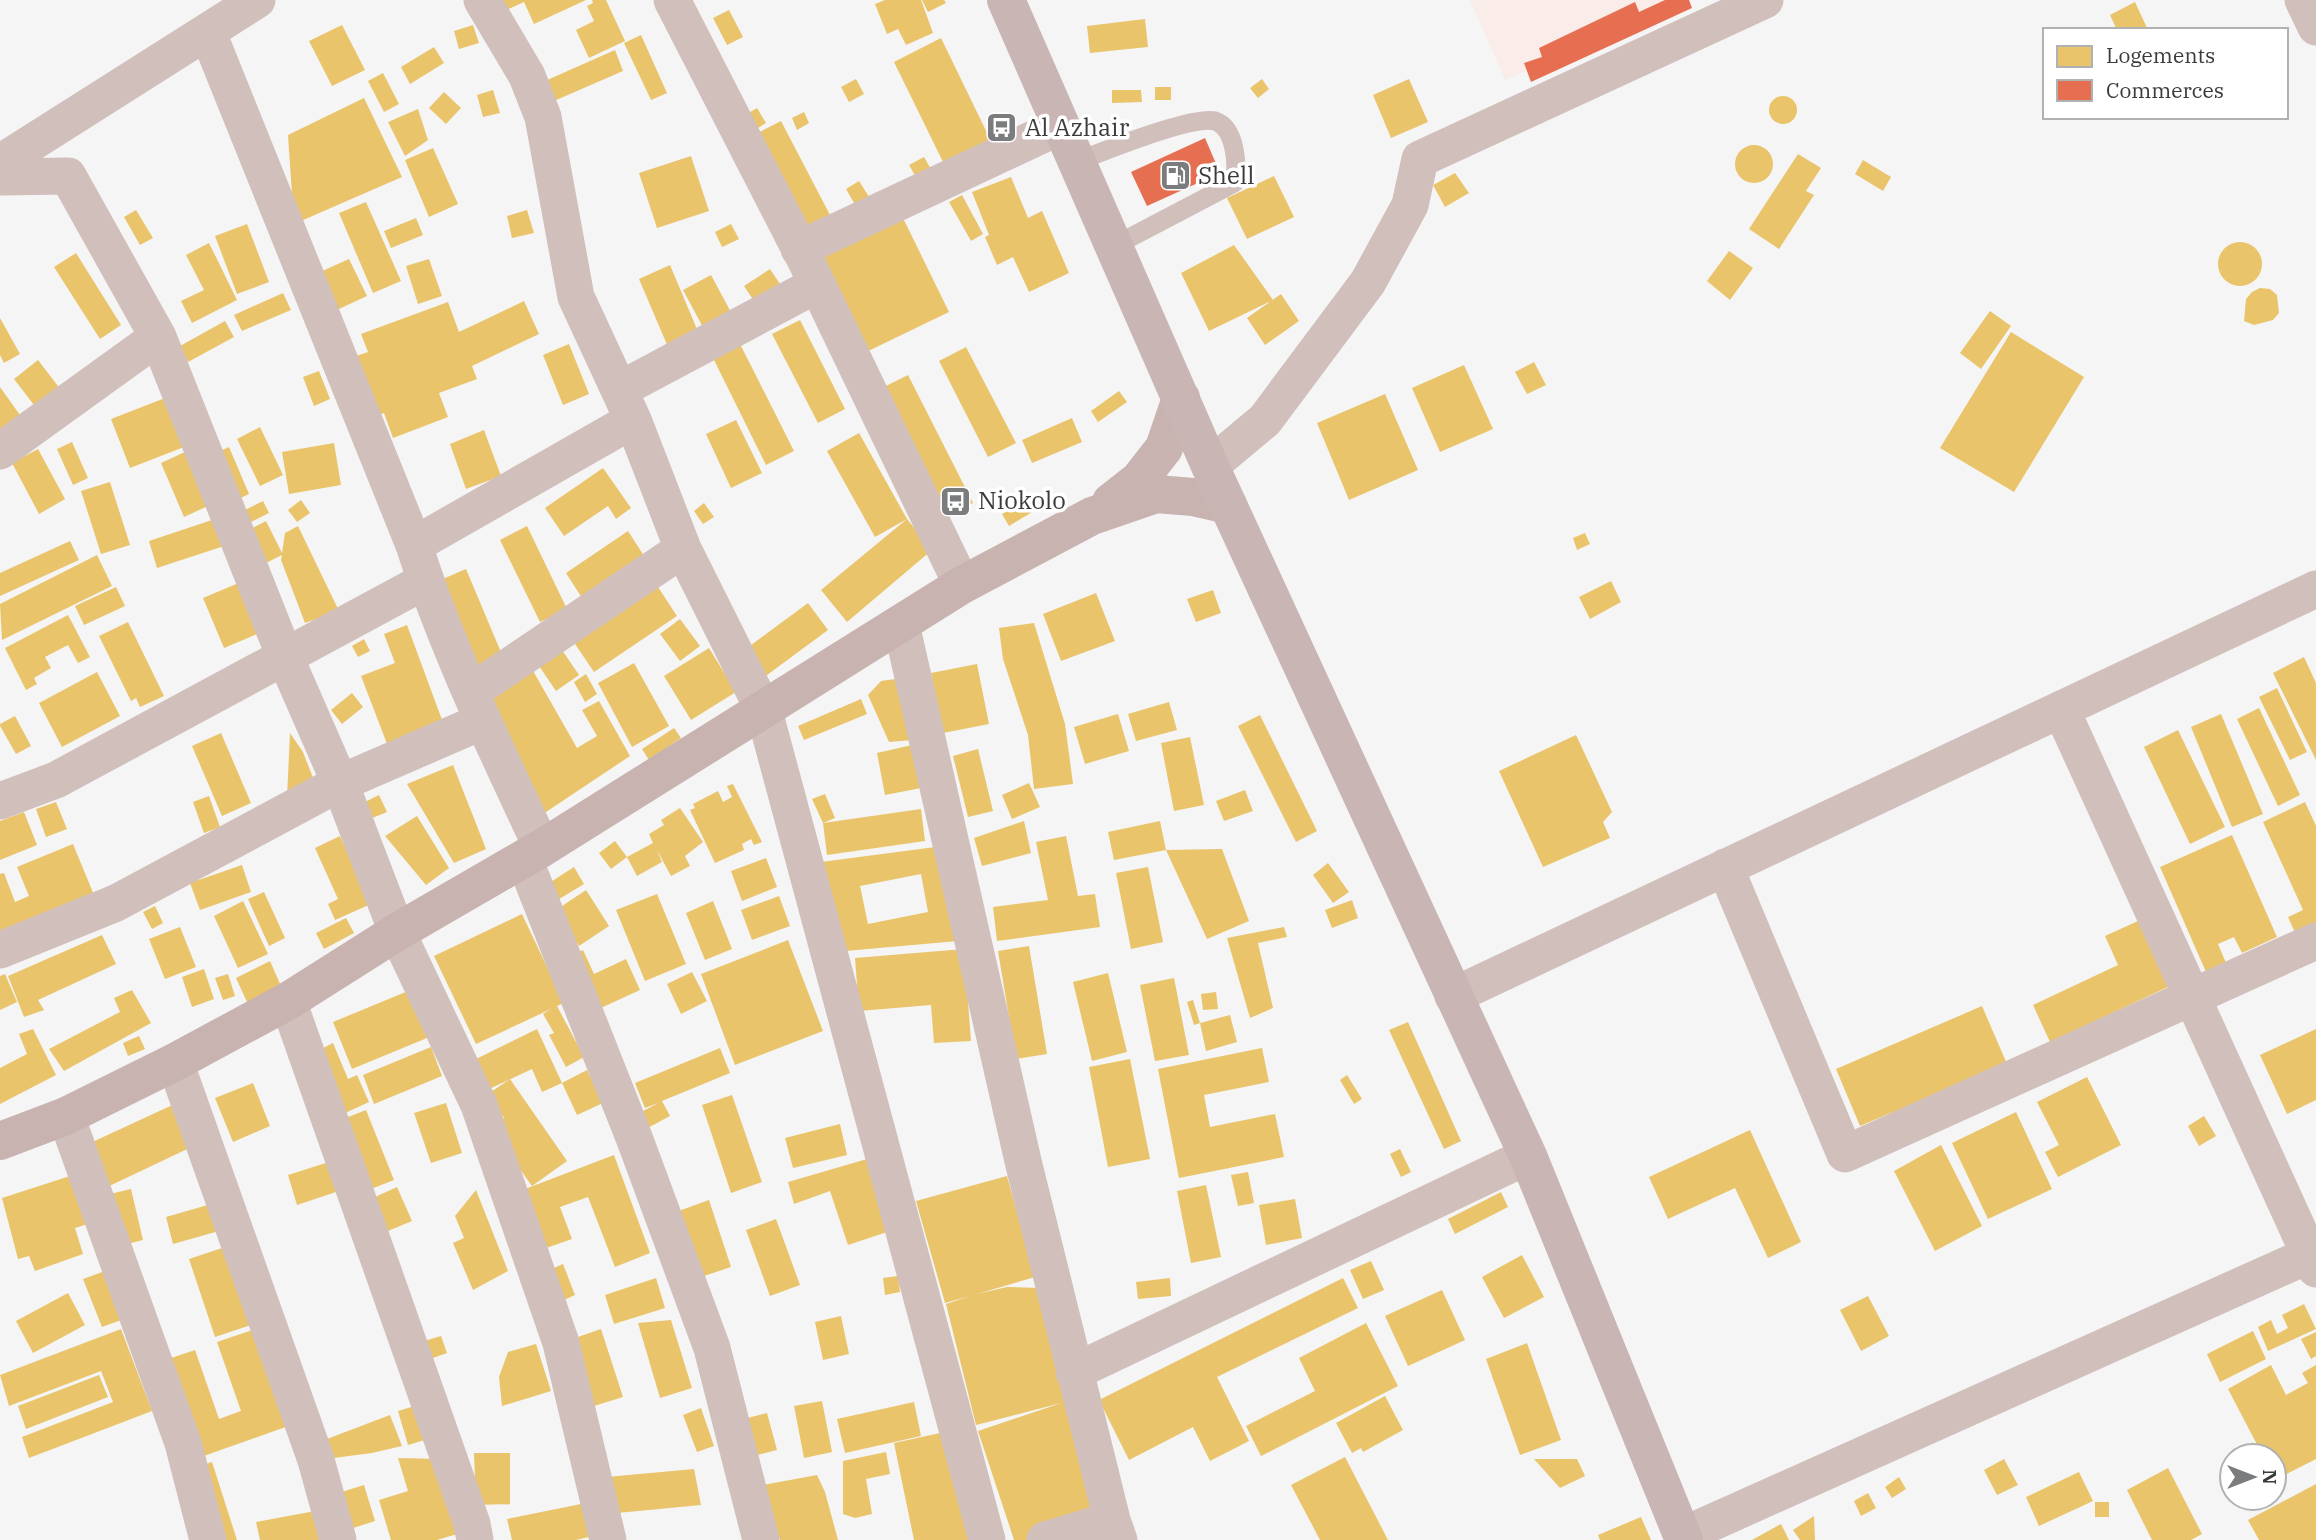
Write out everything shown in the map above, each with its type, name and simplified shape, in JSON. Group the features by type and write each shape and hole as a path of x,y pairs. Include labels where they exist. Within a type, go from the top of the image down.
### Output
{"main road":[{"path":"1012,2 1060,126 1210,466 1528,1156 1683,1538"}],"street":[{"path":"0,163 257,0"},
{"path":"482,0 527,76 543,117 576,297 626,405 683,549 764,711 987,1540"},
{"path":"672,0 799,249 962,585"},
{"path":"1210,466 1265,420 1368,282 1409,205 1420,159 1765,0"},
{"path":"2303,0 2316,27"},
{"path":"208,33 414,545 425,581 477,706 533,854 712,1348 761,1540"},
{"path":"799,249 1060,126"},
{"path":"0,177 68,176 158,337 285,657 340,783 397,932 479,1104 561,1343 608,1540"},
{"path":"414,545 626,405 816,285"},
{"path":"0,452 158,337"},
{"path":"1092,516 1139,480 1164,448 1181,398"},
{"path":"0,1141 66,1116 175,1062 288,1001 397,932 533,854 962,585 1092,516 1156,494 1193,497 1228,505"},
{"path":"0,950 116,903 477,706 683,549"},
{"path":"0,800 56,780 425,581"},
{"path":"1453,996 2316,589"},
{"path":"901,624 1020,1148 1115,1530 1045,1540"},
{"path":"1683,1538 2314,1259 2061,709"},
{"path":"1725,867 1845,1154 2316,941"},
{"path":"288,1001 472,1524 475,1540"},
{"path":"175,1062 316,1460 338,1540"},
{"path":"66,1116 183,1443 208,1540"},
{"path":"1074,1371 1528,1156"}],"lane":[{"path":"1076,162 1150,135 1202,121 1222,124 1230,137 1237,171 1234,183 1114,246"}],"shaded area":[{"path":"1470,0 1690,0 1505,80"}],"building: Logements":[{"path":"497,0 586,0 534,24 524,2 502,12"},
{"path":"592,0 606,0 625,41 589,58 576,30 594,21 587,6 593,3"},
{"path":"885,0 921,0 933,33 906,45 898,29 887,34 875,4"},
{"path":"922,0 944,0 946,3 928,12"},
{"path":"2135,2 2147,28 2116,28 2110,15"},
{"path":"729,10 743,37 727,45 713,18"},
{"path":"1145,19 1148,47 1090,53 1087,26"},
{"path":"342,25 365,70 332,86 309,41"},
{"path":"473,25 479,43 459,49 454,31"},
{"path":"641,35 667,93 651,100 624,43"},
{"path":"941,38 991,141 944,164 894,62"},
{"path":"434,47 444,63 410,84 401,67"},
{"path":"615,50 623,71 554,101 545,81"},
{"path":"383,73 399,104 384,112 368,81"},
{"path":"856,79 864,94 849,102 841,87"},
{"path":"1262,79 1269,89 1258,98 1250,88"},
{"path":"1409,79 1428,122 1391,138 1373,95"},
{"path":"1155,87 1171,87 1171,100 1155,100"},
{"path":"493,90 500,113 483,117 477,95"},
{"path":"1112,90 1141,90 1142,102 1112,103"},
{"path":"444,92 461,108 446,124 429,108"},
{"path":"1783,96 1793,100 1797,110 1793,120 1783,124 1773,120 1769,110 1773,100"},
{"path":"364,98 402,177 294,224 288,135"},
{"path":"757,108 766,123 750,133 740,118"},
{"path":"418,109 428,140 405,156 388,122"},
{"path":"804,112 809,123 797,130 792,118"},
{"path":"781,121 830,215 803,229 754,135"},
{"path":"1754,145 1768,150 1773,164 1768,178 1754,183 1740,178 1735,164 1740,150"},
{"path":"433,148 458,204 429,217 405,160"},
{"path":"1798,154 1821,168 1806,191 1814,195 1779,249 1749,229"},
{"path":"691,156 709,211 657,228 639,173"},
{"path":"924,157 932,171 917,179 909,165"},
{"path":"1863,160 1891,177 1883,191 1855,174"},
{"path":"1455,173 1469,193 1445,207 1433,185"},
{"path":"1274,176 1294,217 1247,239 1227,198"},
{"path":"1011,177 1028,218 1042,211 1069,273 1029,292 1013,257 997,265 985,237 989,235 972,192"},
{"path":"859,181 871,200 857,208 846,189"},
{"path":"962,195 983,234 971,241 949,202"},
{"path":"366,202 401,281 373,293 339,213"},
{"path":"136,210 153,238 140,245 124,217"},
{"path":"527,210 534,233 512,238 507,216"},
{"path":"416,218 423,235 391,248 384,231"},
{"path":"903,218 949,312 860,355 818,259"},
{"path":"247,224 269,282 237,294 215,236"},
{"path":"731,224 739,239 722,247 715,232"},
{"path":"2240,242 2255,249 2262,264 2255,279 2240,286 2225,279 2218,264 2225,249"},
{"path":"209,243 237,300 192,323 181,301 204,290 186,255"},
{"path":"1234,245 1273,300 1209,331 1181,273"},
{"path":"1729,251 1753,268 1730,300 1707,281"},
{"path":"76,253 121,325 100,339 54,267"},
{"path":"349,259 367,296 326,315 309,277"},
{"path":"429,259 442,296 418,304 406,266"},
{"path":"670,265 699,334 668,347 639,279"},
{"path":"770,269 784,290 758,307 744,286"},
{"path":"711,275 733,316 705,331 683,290"},
{"path":"2260,288 2270,289 2277,295 2279,313 2273,320 2254,325 2244,321 2246,299"},
{"path":"283,293 291,310 242,331 234,315"},
{"path":"1281,294 1299,321 1265,345 1247,318"},
{"path":"524,301 539,334 472,366 477,379 439,393 448,417 393,438 384,413 368,420 356,356 368,352 361,334 448,302 459,332"},
{"path":"1990,311 2011,326 1981,369 1960,353"},
{"path":"0,318 20,354 4,363 0,355"},
{"path":"800,320 845,409 818,423 772,334"},
{"path":"225,321 234,337 188,362 180,346"},
{"path":"2011,332 2084,377 2014,492 1940,448"},
{"path":"569,344 589,394 563,405 543,355"},
{"path":"740,344 794,451 766,465 713,358"},
{"path":"966,347 1016,443 988,457 939,361"},
{"path":"38,360 61,390 37,409 14,379"},
{"path":"1534,362 1546,385 1527,394 1515,372"},
{"path":"1464,365 1493,429 1440,452 1412,388"},
{"path":"319,371 330,399 314,406 303,377"},
{"path":"908,375 973,503 943,518 878,390"},
{"path":"0,387 20,415 0,430"},
{"path":"1119,391 1127,402 1098,422 1091,411"},
{"path":"1385,394 1418,470 1349,500 1317,423"},
{"path":"165,398 184,447 130,468 111,419"},
{"path":"1072,418 1082,442 1032,463 1022,440"},
{"path":"736,420 762,473 731,488 706,434"},
{"path":"260,427 283,475 260,486 237,439"},
{"path":"484,430 501,476 466,489 450,444"},
{"path":"859,433 907,519 875,537 827,451"},
{"path":"72,442 88,478 73,485 57,449"},
{"path":"334,443 341,485 289,494 282,452"},
{"path":"229,447 249,494 228,504 207,457"},
{"path":"38,449 65,499 39,514 12,463"},
{"path":"187,451 210,505 184,517 161,463"},
{"path":"603,468 631,508 616,519 608,506 564,536 545,508"},
{"path":"110,482 130,545 101,554 81,491"},
{"path":"301,500 310,513 297,522 288,510"},
{"path":"1027,500 1034,511 1009,526 1002,514"},
{"path":"263,501 269,513 245,525 239,513"},
{"path":"704,503 714,517 703,524 694,511"},
{"path":"215,519 224,546 157,568 149,541"},
{"path":"907,519 932,550 847,622 821,590"},
{"path":"266,521 282,553 285,533 298,526 339,611 305,623 281,560 282,555 262,565 245,532"},
{"path":"527,526 567,609 540,622 500,540"},
{"path":"628,531 646,559 584,601 566,573"},
{"path":"1585,533 1590,544 1577,550 1573,538"},
{"path":"70,541 79,560 0,596 0,573"},
{"path":"97,555 112,586 2,640 0,604"},
{"path":"466,569 503,657 474,669 438,581"},
{"path":"1611,581 1621,602 1590,619 1579,597"},
{"path":"241,582 262,632 224,648 203,598"},
{"path":"656,584 677,616 594,672 573,641"},
{"path":"116,587 125,606 84,625 75,606"},
{"path":"1213,590 1221,613 1196,622 1187,599"},
{"path":"1096,593 1115,641 1061,661 1043,614"},
{"path":"808,603 828,630 763,678 743,651"},
{"path":"68,615 90,657 78,663 68,645 45,657 51,668 34,678 37,684 26,690 5,648"},
{"path":"680,619 700,646 680,661 660,634"},
{"path":"128,622 164,696 140,707 136,698 131,701 99,636"},
{"path":"1034,623 1065,724 1073,784 1034,789 1028,735 1003,659 999,628"},
{"path":"407,625 445,728 389,749 361,676 395,663 384,634"},
{"path":"364,639 370,651 358,657 352,646"},
{"path":"560,647 579,675 556,691 537,663"},
{"path":"709,648 736,692 691,720 664,676"},
{"path":"2304,657 2316,683 2316,760 2273,673"},
{"path":"634,663 669,726 632,747 598,683"},
{"path":"977,664 989,724 943,733 931,673"},
{"path":"532,669 577,748 597,736 582,710 599,701 630,756 537,818 483,699"},
{"path":"97,672 120,716 62,747 39,703"},
{"path":"586,674 597,694 585,702 574,682"},
{"path":"903,678 924,739 889,742 868,695 881,681"},
{"path":"2277,688 2307,752 2290,760 2259,697"},
{"path":"352,693 363,707 342,724 331,710"},
{"path":"861,699 867,714 804,740 798,726"},
{"path":"1169,702 1177,730 1136,741 1128,714"},
{"path":"2259,708 2300,795 2278,806 2237,719"},
{"path":"1118,714 1129,751 1085,764 1074,727"},
{"path":"2221,714 2263,814 2232,827 2191,727"},
{"path":"1260,715 1317,831 1296,842 1238,726"},
{"path":"15,716 31,746 16,754 0,726"},
{"path":"674,728 681,738 649,760 642,749"},
{"path":"2178,730 2225,827 2190,844 2144,747"},
{"path":"221,733 251,803 222,816 192,746"},
{"path":"290,733 303,752 317,788 287,797"},
{"path":"1576,735 1612,812 1603,822 1610,838 1543,867 1499,771"},
{"path":"1190,737 1204,805 1174,811 1161,743"},
{"path":"912,745 921,788 885,795 877,753"},
{"path":"978,749 993,811 968,817 953,756"},
{"path":"453,765 486,849 454,863 407,784"},
{"path":"1029,783 1040,807 1012,819 1002,795"},
{"path":"733,784 762,842 754,845 751,839 742,844 744,850 715,863 690,810 695,808 693,804 718,791 723,802 732,797 727,786"},
{"path":"1245,790 1253,811 1224,821 1216,801"},
{"path":"825,794 835,818 823,823 812,799"},
{"path":"379,795 387,812 360,823 353,808"},
{"path":"209,796 220,827 204,833 193,802"},
{"path":"56,802 67,829 46,837 36,809"},
{"path":"2305,802 2316,826 2316,928 2297,937 2288,917 2303,910 2263,822"},
{"path":"680,808 703,842 685,856 690,866 671,876 657,850 662,862 637,876 627,857 653,843 649,834 664,825 661,820"},
{"path":"921,809 925,841 827,855 823,823"},
{"path":"24,812 37,845 0,860 0,821"},
{"path":"417,816 449,868 426,885 385,836"},
{"path":"1024,821 1031,853 982,866 974,838"},
{"path":"1160,821 1166,850 1114,860 1108,832"},
{"path":"2232,835 2277,937 2242,953 2234,937 2218,944 2226,963 2206,972 2160,867"},
{"path":"340,836 371,904 335,920 328,904 338,899 315,848"},
{"path":"1066,836 1078,896 1095,894 1100,927 997,941 993,907 1048,900 1036,842"},
{"path":"615,841 627,857 611,869 599,853"},
{"path":"73,844 94,895 0,934 0,874 4,873 15,902 29,896 17,867"},
{"path":"943,846 958,941 845,951 821,862","holes":["921,874 928,912 868,924 860,886"]},
{"path":"1222,849 1249,921 1207,939 1166,850"},
{"path":"766,858 777,887 742,901 731,871"},
{"path":"1328,863 1349,892 1333,903 1313,875"},
{"path":"242,865 251,892 200,910 190,883"},
{"path":"574,867 584,884 556,901 546,885"},
{"path":"1148,867 1163,942 1131,949 1116,873"},
{"path":"586,890 609,926 579,946 556,910"},
{"path":"264,892 285,938 269,946 248,899"},
{"path":"657,894 686,964 645,981 616,910"},
{"path":"779,896 790,926 752,940 741,910"},
{"path":"1352,900 1358,918 1332,928 1325,910"},
{"path":"243,901 268,954 238,968 214,916"},
{"path":"713,901 732,949 705,960 686,913"},
{"path":"155,906 163,923 152,929 143,912"},
{"path":"522,914 564,1003 557,1006 584,1057 566,1067 549,1035 554,1033 543,1014 551,1009 476,1044 434,956"},
{"path":"346,918 354,933 324,949 316,933"},
{"path":"2138,921 2168,987 2050,1042 2033,1005 2118,965 2105,936"},
{"path":"180,927 196,967 165,979 149,939"},
{"path":"1284,927 1287,937 1258,943 1273,1008 1250,1018 1227,938"},
{"path":"102,935 116,964 38,1000 44,1010 24,1017 8,976"},
{"path":"788,940 823,1031 735,1065 701,974"},
{"path":"1029,946 1047,1054 1016,1059 998,951"},
{"path":"964,949 971,1041 934,1043 931,1005 859,1011 855,958"},
{"path":"583,950 594,974 626,959 640,990 590,1013 565,958"},
{"path":"270,961 281,986 247,1002 236,978"},
{"path":"204,969 214,999 192,1007 182,977"},
{"path":"692,972 707,1001 681,1014 667,984"},
{"path":"1108,973 1127,1052 1092,1061 1073,982"},
{"path":"5,974 17,1002 0,1010 0,976"},
{"path":"228,974 235,996 223,1000 215,978"},
{"path":"1174,978 1189,1055 1155,1061 1140,985"},
{"path":"132,990 151,1023 64,1071 49,1049 120,1012 114,998"},
{"path":"408,991 427,1038 352,1069 333,1022"},
{"path":"1216,992 1218,1009 1203,1010 1201,994"},
{"path":"1193,1000 1200,1023 1194,1025 1187,1002"},
{"path":"1982,1006 2007,1064 1860,1126 1836,1069"},
{"path":"1230,1015 1237,1042 1206,1051 1200,1023"},
{"path":"1408,1022 1461,1141 1444,1149 1389,1030"},
{"path":"33,1029 56,1075 0,1104 0,1068 27,1054 19,1034"},
{"path":"537,1029 562,1083 542,1092 532,1069 489,1089 476,1059"},
{"path":"2316,1029 2316,1100 2287,1114 2260,1055"},
{"path":"139,1036 145,1049 128,1056 123,1043"},
{"path":"333,1043 348,1079 357,1075 369,1102 343,1114 321,1049"},
{"path":"431,1047 442,1076 374,1104 363,1075"},
{"path":"720,1048 730,1073 662,1101 670,1116 642,1131 634,1116 658,1103 645,1108 635,1083"},
{"path":"1262,1048 1269,1082 1204,1095 1210,1127 1275,1114 1284,1157 1179,1178 1158,1069"},
{"path":"1130,1059 1150,1159 1108,1167 1089,1067"},
{"path":"587,1070 603,1103 577,1115 562,1083"},
{"path":"1347,1075 1362,1099 1354,1104 1340,1080"},
{"path":"2087,1077 2121,1145 2058,1177 2045,1152 2059,1145 2037,1102"},
{"path":"510,1079 567,1161 532,1186 490,1128 504,1118 488,1094"},
{"path":"253,1083 270,1126 233,1142 215,1098"},
{"path":"732,1095 762,1182 731,1193 702,1105"},
{"path":"181,1101 200,1143 105,1188 86,1145"},
{"path":"446,1103 462,1153 431,1163 414,1113"},
{"path":"366,1110 394,1180 371,1189 343,1119"},
{"path":"2016,1112 2052,1189 1988,1219 1952,1143"},
{"path":"2204,1116 2216,1136 2199,1146 2188,1126"},
{"path":"840,1124 847,1155 793,1168 785,1138"},
{"path":"1750,1130 1801,1242 1768,1258 1735,1188 1668,1219 1649,1177"},
{"path":"1941,1145 1982,1226 1935,1251 1894,1171"},
{"path":"1400,1149 1411,1172 1401,1177 1390,1154"},
{"path":"614,1155 650,1253 615,1267 588,1197 560,1207 572,1239 546,1248 525,1189"},
{"path":"867,1159 890,1231 848,1245 830,1191 794,1204 788,1182"},
{"path":"332,1161 342,1190 297,1205 288,1175"},
{"path":"1248,1172 1254,1203 1238,1206 1231,1175"},
{"path":"70,1176 88,1224 75,1228 83,1254 35,1271 29,1256 18,1259 2,1198"},
{"path":"1007,1176 1035,1277 977,1294 1007,1287 1041,1288 1107,1515 1030,1540 1014,1540 978,1431 1061,1403 976,1425 946,1304 970,1296 945,1303 916,1201"},
{"path":"1206,1185 1221,1257 1191,1263 1177,1191"},
{"path":"397,1187 412,1221 388,1231 373,1198"},
{"path":"131,1189 143,1240 123,1245 110,1194"},
{"path":"476,1190 508,1271 473,1290 453,1243 464,1238 455,1216"},
{"path":"1501,1192 1508,1207 1455,1234 1448,1219"},
{"path":"1295,1199 1302,1238 1266,1245 1259,1205"},
{"path":"709,1200 731,1267 695,1279 673,1213"},
{"path":"218,1202 226,1229 173,1244 166,1217"},
{"path":"776,1219 800,1285 770,1296 746,1230"},
{"path":"234,1244 260,1322 215,1337 189,1259"},
{"path":"1522,1255 1544,1297 1504,1318 1482,1277"},
{"path":"1371,1261 1384,1290 1363,1299 1350,1270"},
{"path":"563,1264 575,1295 562,1301 549,1270"},
{"path":"105,1271 124,1319 102,1327 83,1279"},
{"path":"898,1276 900,1292 885,1295 883,1278"},
{"path":"656,1278 665,1308 614,1324 605,1295"},
{"path":"1170,1278 1171,1296 1138,1299 1136,1282"},
{"path":"1343,1278 1358,1308 1217,1377 1249,1441 1210,1461 1193,1427 1129,1460 1099,1400"},
{"path":"1442,1290 1465,1340 1408,1366 1385,1316"},
{"path":"68,1293 85,1325 33,1353 16,1321"},
{"path":"1868,1296 1889,1336 1861,1351 1840,1310"},
{"path":"2304,1304 2316,1329 2268,1351 2258,1327 2271,1320 2277,1334 2288,1328 2282,1315"},
{"path":"841,1316 849,1354 823,1360 815,1322"},
{"path":"671,1320 692,1388 660,1398 638,1323"},
{"path":"1366,1323 1398,1386 1261,1456 1246,1426 1315,1391 1299,1358"},
{"path":"261,1327 294,1424 198,1458 165,1360 195,1350 219,1419 241,1411 217,1342"},
{"path":"121,1329 152,1411 29,1458 22,1437 113,1402 101,1371 9,1406 0,1375"},
{"path":"601,1329 623,1397 594,1406 572,1339"},
{"path":"2253,1331 2266,1359 2220,1382 2207,1354"},
{"path":"2316,1332 2316,1356 2311,1359 2301,1339"},
{"path":"441,1336 447,1353 430,1359 424,1341"},
{"path":"1527,1343 1561,1440 1520,1455 1486,1359"},
{"path":"536,1344 551,1391 502,1406 499,1377 508,1352"},
{"path":"2271,1365 2286,1395 2308,1383 2302,1373 2316,1365 2316,1459 2288,1473 2288,1442 2256,1442 2228,1389"},
{"path":"99,1375 108,1397 26,1429 18,1406"},
{"path":"1385,1396 1403,1430 1363,1452 1361,1448 1352,1453 1336,1423"},
{"path":"822,1401 832,1452 804,1458 794,1406"},
{"path":"914,1402 921,1436 845,1453 837,1419"},
{"path":"418,1405 428,1439 408,1445 398,1411"},
{"path":"701,1408 714,1446 697,1452 683,1415"},
{"path":"767,1413 777,1450 746,1458 736,1421"},
{"path":"390,1415 402,1446 326,1459 319,1442"},
{"path":"954,1430 977,1540 914,1540 894,1443"},
{"path":"886,1452 890,1474 866,1479 872,1514 855,1518 843,1514 843,1461"},
{"path":"474,1453 510,1453 510,1504 476,1505"},
{"path":"1345,1457 1388,1540 1320,1540 1291,1485"},
{"path":"398,1458 442,1459 464,1532 437,1540 391,1540 379,1500 408,1491"},
{"path":"1534,1459 1577,1459 1585,1476 1560,1488"},
{"path":"2004,1459 2018,1485 1997,1495 1984,1470"},
{"path":"212,1462 237,1540 214,1540 191,1469"},
{"path":"2168,1468 2202,1534 2191,1540 2152,1540 2127,1490"},
{"path":"694,1469 701,1505 617,1513 607,1477"},
{"path":"2079,1472 2093,1501 2039,1526 2026,1497"},
{"path":"817,1475 825,1492 838,1540 780,1540 763,1485"},
{"path":"1899,1477 1906,1489 1892,1498 1885,1487"},
{"path":"2316,1484 2316,1540 2259,1540 2248,1520 2263,1512 2288,1512 2288,1499"},
{"path":"364,1485 375,1521 347,1530 335,1494"},
{"path":"1868,1493 1876,1508 1861,1516 1854,1501"},
{"path":"2095,1502 2109,1502 2109,1517 2095,1517"},
{"path":"586,1503 593,1536 576,1540 512,1540 507,1519"},
{"path":"315,1511 321,1540 260,1540 256,1522"},
{"path":"1814,1516 1815,1540 1800,1540 1793,1530"},
{"path":"1641,1517 1651,1540 1600,1540 1598,1535"},
{"path":"1781,1524 1789,1540 1752,1540"}],"building: Commerces":[{"path":"1665,0 1689,0 1692,8 1531,82 1524,63 1542,57 1539,48 1635,2 1639,12"},
{"path":"1205,138 1220,173 1147,206 1131,172"}],"place":[{"name":"Al Azhair","path":"1002,128"},
{"name":"Shell","path":"1175,176"},
{"name":"Niokolo","path":"955,501"}]}
